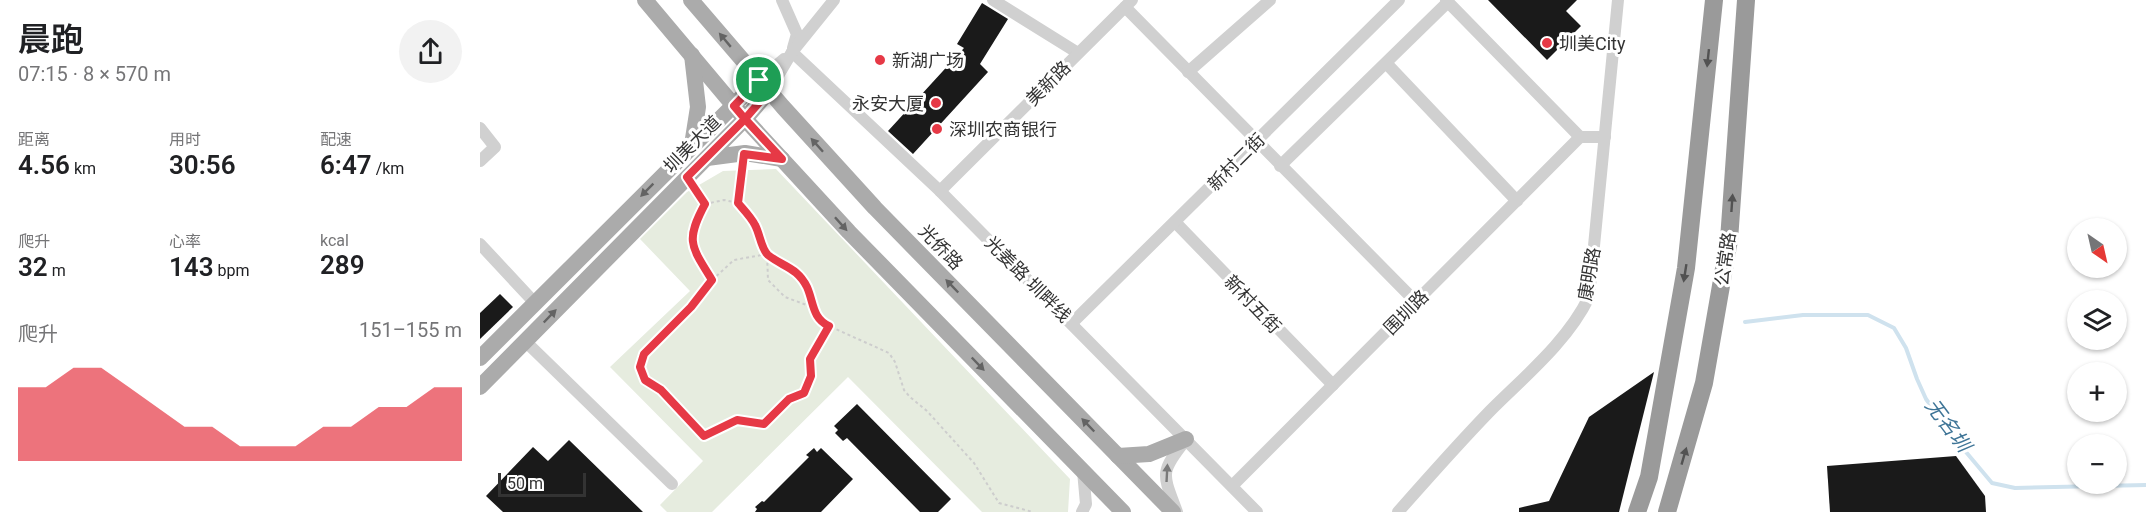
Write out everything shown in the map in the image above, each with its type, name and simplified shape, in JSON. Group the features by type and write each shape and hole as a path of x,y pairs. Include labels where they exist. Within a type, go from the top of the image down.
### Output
{"highway":[{"name":"公常路","path":"1638,512 1649,477 1686,268 1714,0"},
{"name":"公常路","path":"1667,512 1704,383 1729,240 1746,0"}],"main road":[{"path":"645,0 745,119 857,241 1123,512"},
{"name":"光侨路","path":"691,0 875,208 1175,512"},
{"path":"692,55 698,107 692,145"},
{"name":"圳美大道","path":"480,358 692,145 734,106 764,85"},
{"name":"圳美大道","path":"480,387 745,119 764,85"},
{"path":"707,158 744,154 782,159"},
{"path":"1118,456 1149,454 1186,440"}],"street":[{"path":"782,0 797,34 792,52"},
{"name":"圳美大道","path":"764,85 834,0"},
{"path":"993,0 1078,54"},
{"path":"1188,72 1270,0"},
{"name":"新村二街","path":"1072,323 1399,0"},
{"name":"康明路","path":"1398,512 1458,444 1564,336 1580,316 1589,297 1618,0"},
{"path":"1280,166 1447,1 1580,137 1605,137"},
{"path":"1128,4 1188,72 1416,302"},
{"name":"美新路","path":"940,191 1128,4"},
{"name":"光姜路 圳畔线","path":"792,52 940,191 1257,512"},
{"path":"1386,63 1517,201"},
{"path":"480,128 495,147 480,161"},
{"name":"围圳路","path":"1232,486 1580,137"},
{"name":"新村五街","path":"1175,222 1283,335 1334,384"},
{"path":"480,244 534,302"},
{"path":"525,341 672,484"},
{"path":"1175,512 1166,481 1166,466 1186,440"},
{"path":"1082,512 1086,504 1083,471"}],"path":[{"path":"738,203 744,154"},
{"path":"687,177 705,204"},
{"path":"705,204 724,200 738,203 755,225 767,254 768,280 785,297 813,307"},
{"path":"705,204 695,223 692,248 712,280"},
{"path":"829,326 810,359 811,376 804,393 789,399 764,424 737,420 704,436 661,390 645,380 640,367 644,354 691,307 712,280 734,260 767,254 801,277 820,322 829,326 889,354 895,362 904,390 927,411 974,463 999,503 1033,512"}],"shaded area":[{"path":"776,169 1070,479 1068,512 982,512 848,377 712,512 667,512 660,505 703,461 610,367 690,291 640,239 687,192 723,171"}],"building":[{"name":"圳美City","path":"1488,0 1577,0 1566,11 1581,26 1547,60"},
{"name":"永安大厦","path":"982,3 1008,19 980,64 988,72 913,154 888,131 964,48 957,44"},
{"path":"500,294 513,307 480,339 480,313"},
{"path":"1654,372 1619,512 1519,512 1519,508 1549,501 1589,417"},
{"path":"857,404 951,499 938,512 920,512 847,438 843,441 835,433 838,430 834,426"},
{"path":"569,440 643,512 503,512 486,496 533,447 548,461"},
{"path":"814,448 817,452 821,448 853,479 821,512 755,512 757,509 755,507 762,501 764,502 809,457 806,455"},
{"path":"1956,456 1985,496 1986,512 1830,512 1827,466"}],"waterway":[{"name":"无名圳","path":"1745,322 1803,315 1868,315 1894,328 1906,348 1926,399 1950,433 1992,483 2015,488 2146,485"}],"place":[{"name":"圳美City","path":"1547,43"},
{"name":"新湖广场","path":"880,60"},
{"name":"永安大厦","path":"936,103"},
{"name":"深圳农商银行","path":"937,129"}],"route":[{"path":"759,80 734,106 745,119 687,177 705,204 695,223 692,248 712,280 691,307 644,354 640,367 645,380 661,390 704,436 737,420 764,424 789,399 804,393 811,376 810,359 829,326 820,322 801,277 767,254 755,225 738,203 744,154 782,159 745,119 769,91 759,80"}]}
